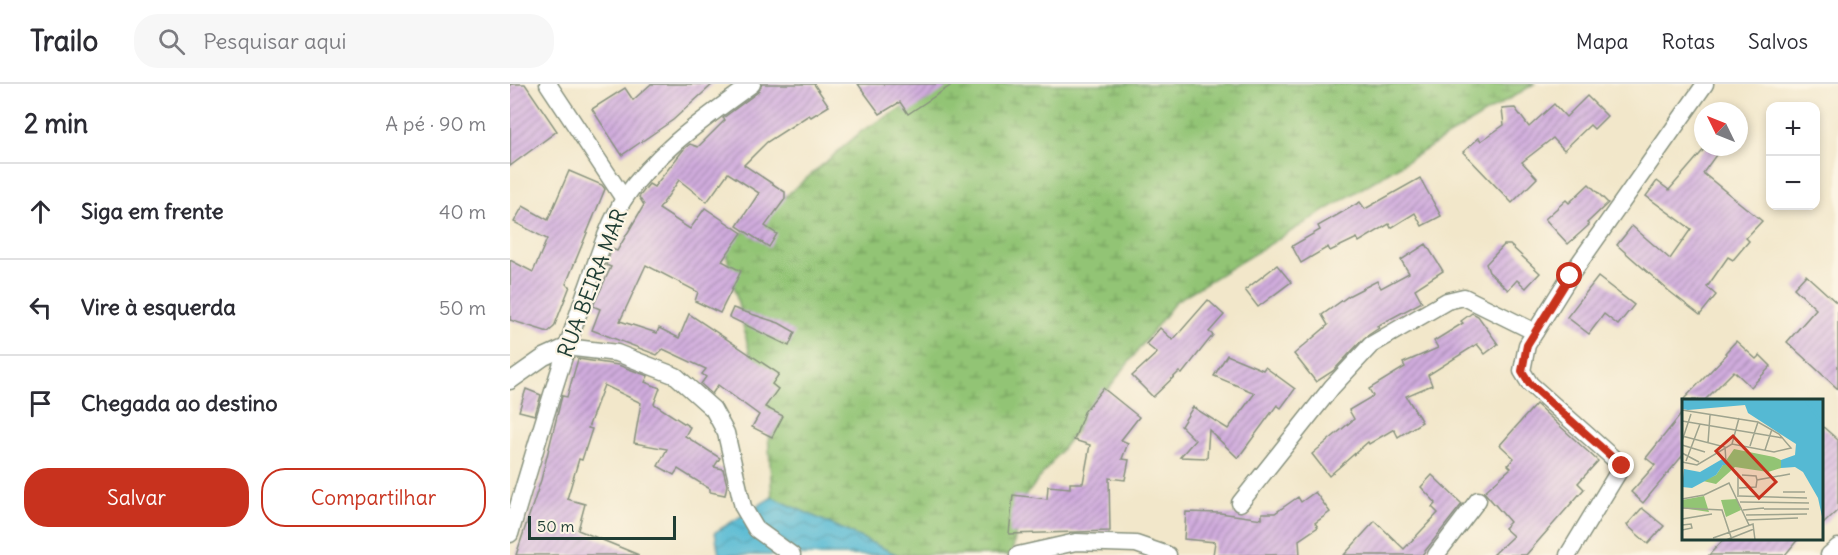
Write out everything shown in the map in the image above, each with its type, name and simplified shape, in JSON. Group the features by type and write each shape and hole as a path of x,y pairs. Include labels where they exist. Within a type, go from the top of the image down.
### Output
{"street":[{"path":"548,84 624,199"},
{"name":"RUA BEIRA MAR","path":"510,534 566,347 603,244 624,199 660,157 695,126 752,84"},
{"path":"1568,555 1622,466 1530,384 1522,371 1527,345 1570,276 1705,84"},
{"path":"1240,503 1332,387 1371,345 1447,301 1464,297 1535,332"},
{"path":"510,381 544,357 566,347 616,352 676,376 713,409 726,433 744,507 756,529 792,555"},
{"path":"1436,555 1478,500"},
{"path":"1018,555 1076,542 1137,544 1168,555"},
{"path":"1829,555 1838,547"}],"green space":[{"path":"945,84 1534,84 1176,301 1021,502 1012,555 898,555 772,497 768,431 725,248 863,130"}],"water":[{"path":"772,497 898,555 719,555 715,532"}],"building":[{"path":"510,84 525,84 557,131 510,166"},
{"path":"651,84 713,84 673,120 622,155 592,109 625,88 633,100"},
{"path":"762,84 814,84 829,106 811,117 809,115 767,142 744,165 785,192 785,199 765,226 777,234 769,247 737,226 759,193 728,173 707,202 679,180 659,209 690,229 705,208 742,233 722,261 741,271 720,313 695,301 698,292 646,265 620,321 657,333 659,328 679,338 689,314 779,374 772,384 778,389 765,407 783,416 772,437 752,427 759,415 718,385 712,394 701,384 706,377 702,374 706,369 663,349 657,355 592,330 600,309 593,306 611,267 606,265 608,259 612,249 617,251 644,205 639,197 649,184 654,187 684,149 690,144 698,147 725,120 723,118 758,92"},
{"path":"858,84 953,84 908,114 900,102 880,114"},
{"path":"1587,96 1607,116 1594,129 1590,125 1564,150 1553,138 1522,162 1537,178 1512,203 1463,152 1479,138 1481,141 1504,125 1502,109 1515,108 1529,127 1554,104 1566,117"},
{"path":"1698,156 1715,156 1703,173 1762,221 1746,238 1749,241 1733,260 1728,257 1707,287 1716,295 1700,315 1617,245 1632,226 1670,259 1691,229 1646,196 1657,181 1669,190"},
{"path":"569,171 602,185 605,189 566,284 570,286 554,327 548,332 510,320 510,260 533,272 547,239 514,222 523,206 548,220"},
{"path":"1420,178 1441,216 1422,226 1415,213 1391,228 1389,224 1359,242 1357,238 1330,251 1328,247 1301,263 1292,246 1320,230 1318,226 1360,202 1365,209"},
{"path":"1589,184 1608,203 1568,244 1545,219 1566,200 1569,203"},
{"path":"1426,244 1443,271 1415,289 1422,302 1377,326 1379,328 1364,338 1333,371 1316,382 1294,354 1328,325 1322,315 1350,295 1377,281 1381,288 1409,273 1401,260"},
{"path":"1504,245 1510,245 1540,273 1526,288 1517,280 1508,290 1489,272 1486,264"},
{"path":"1277,265 1291,282 1258,307 1245,290"},
{"path":"1806,275 1838,304 1838,389 1787,342 1816,309 1794,288"},
{"path":"1598,277 1634,305 1618,325 1604,314 1589,334 1567,317"},
{"path":"1208,300 1224,315 1209,332 1213,335 1182,374 1179,372 1153,397 1132,376 1157,353 1146,344 1160,328 1173,340"},
{"path":"733,308 779,323 795,332 789,346 729,317"},
{"path":"1472,313 1478,316 1498,344 1485,354 1477,344 1428,375 1432,385 1406,396 1422,422 1398,437 1394,429 1369,444 1368,442 1329,476 1312,454 1354,419 1349,410 1373,396 1369,389 1405,367 1403,363 1438,348 1434,341 1463,323 1461,321"},
{"path":"1736,341 1756,359 1760,355 1771,366 1751,387 1734,371 1706,399 1684,399 1727,354 1725,353"},
{"path":"1227,355 1263,370 1265,367 1295,389 1281,408 1277,405 1238,458 1209,430 1207,458 1180,457 1195,440 1181,426 1193,407 1228,429 1255,393 1214,376"},
{"path":"578,359 618,365 648,376 645,382 660,388 654,404 690,427 685,436 720,458 714,467 723,469 727,485 725,495 710,492 710,489 678,469 674,475 658,466 667,449 634,443 641,403 604,385 588,428 592,429 582,460 579,459 567,499 585,504 578,530 639,555 516,555 541,480 562,396 567,397"},
{"path":"1103,388 1139,417 1121,440 1128,443 1122,459 1129,460 1125,480 1109,478 1110,531 1009,534 1013,495 1047,499 1048,486 1070,488 1070,483 1083,483 1090,445 1074,440 1084,412"},
{"path":"526,389 541,395 535,415 519,411"},
{"path":"1536,404 1598,461 1578,483 1584,489 1526,555 1493,555 1513,536 1504,528 1510,522 1484,492 1511,468 1508,465 1514,458 1500,445"},
{"path":"1682,413 1682,456 1643,503 1631,492 1655,465 1646,458"},
{"path":"1823,427 1838,440 1838,510 1823,524"},
{"path":"1432,475 1462,504 1422,555 1344,555 1375,521 1404,549 1438,513 1432,507 1436,503 1421,487"},
{"path":"1315,492 1330,512 1315,523 1318,527 1299,540 1300,555 1213,555 1215,542 1184,539 1186,512 1220,513 1262,519 1262,513 1275,513 1298,497 1301,502"},
{"path":"1642,508 1664,526 1648,544 1627,525"},
{"path":"1723,540 1797,540 1785,555 1709,555"}],"route":[{"path":"1570,276 1527,345 1522,371 1530,384 1622,466"}]}
